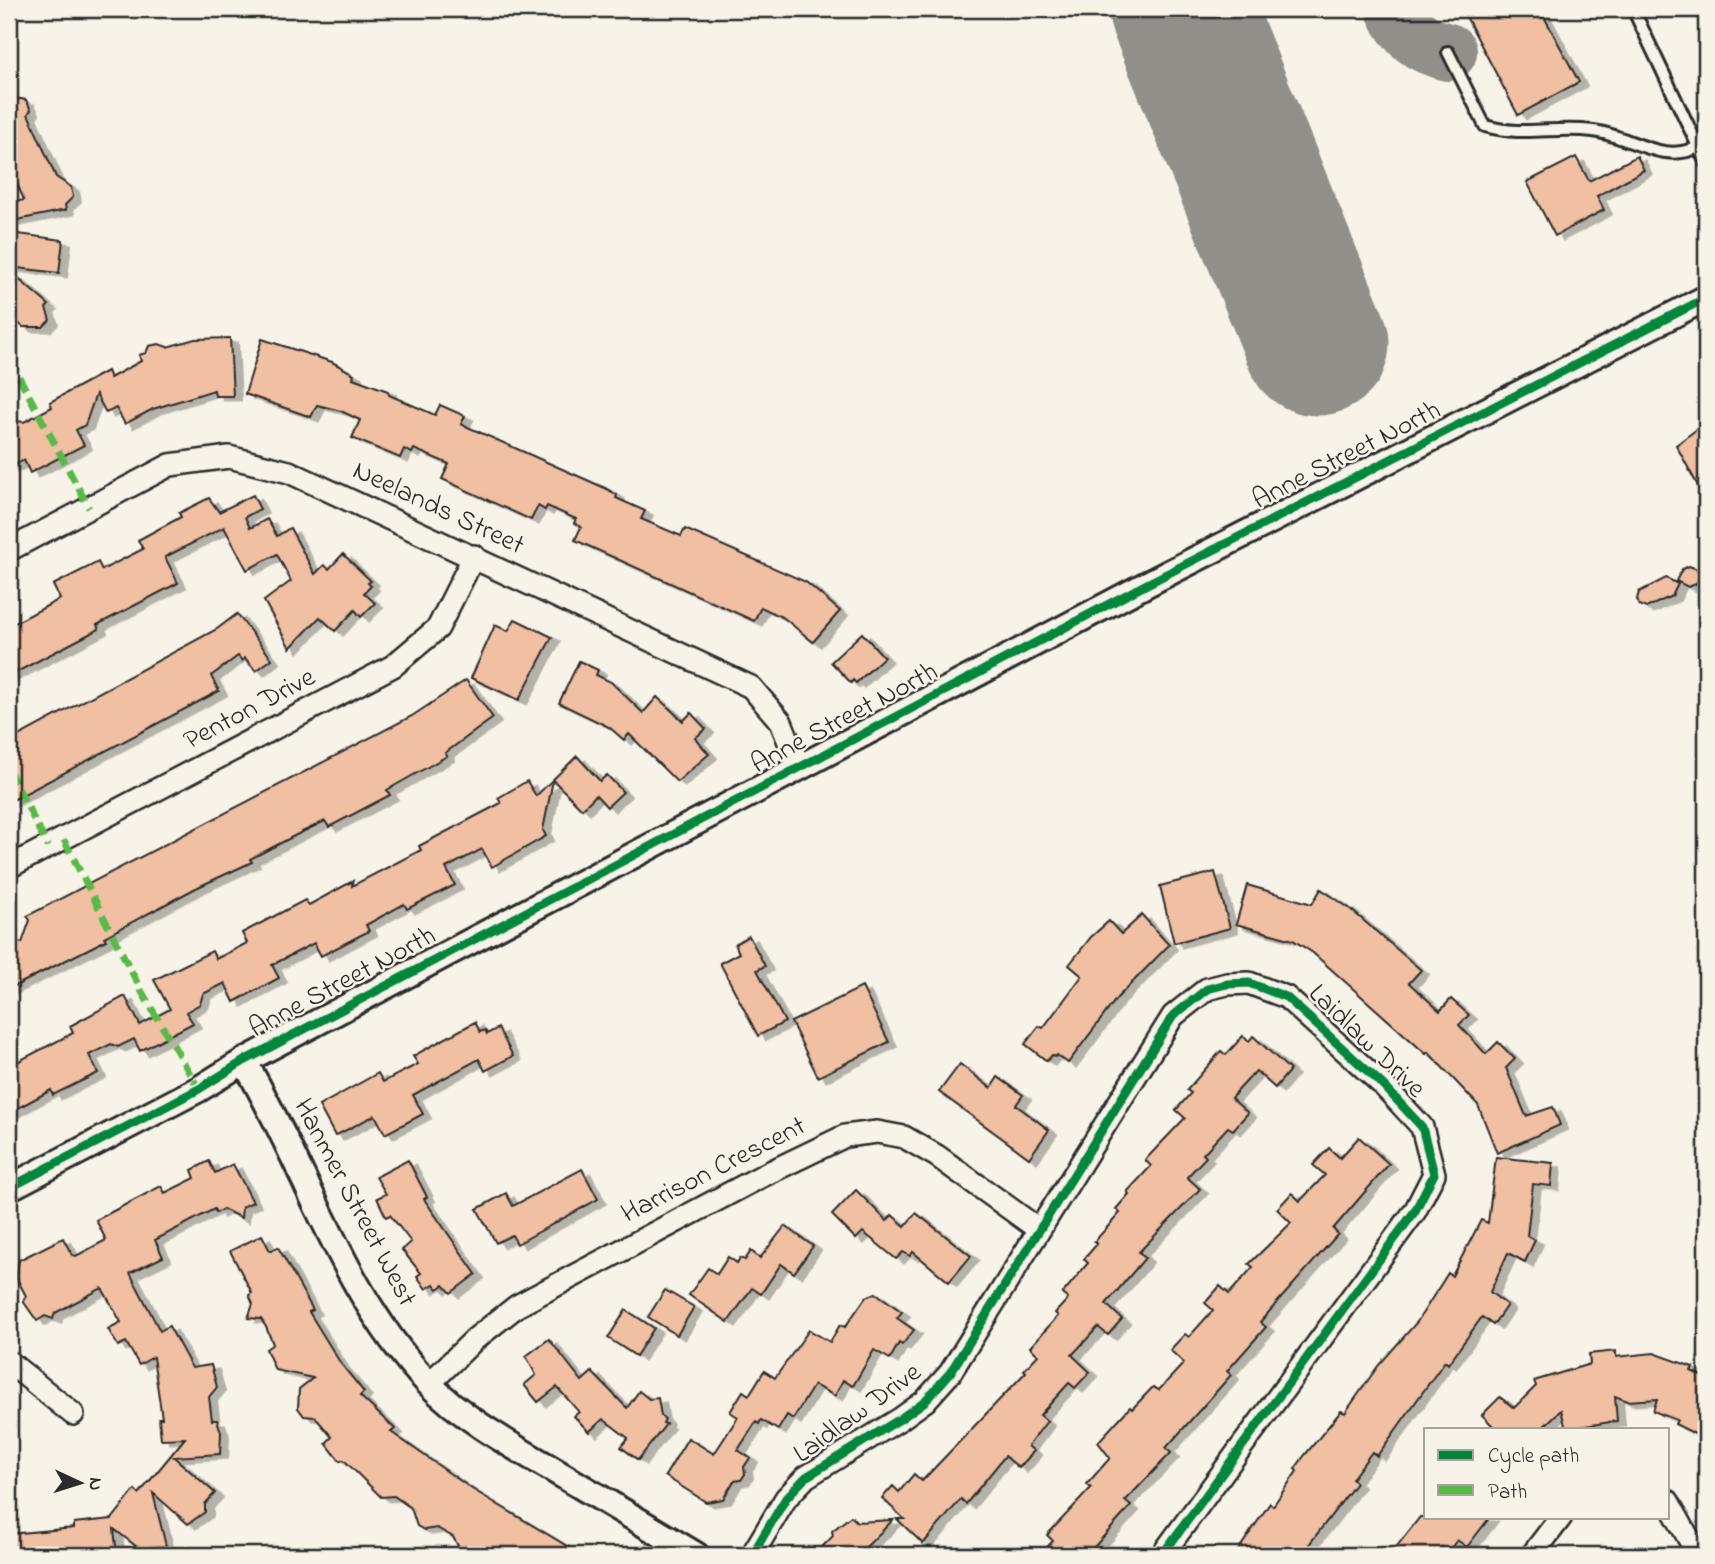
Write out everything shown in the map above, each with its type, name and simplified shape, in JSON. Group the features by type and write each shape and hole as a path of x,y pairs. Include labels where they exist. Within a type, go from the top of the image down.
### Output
{"street":[{"name":"Anne Street North","path":"9,1188 199,1089 243,1060 1147,584 1706,298"},
{"name":"Neelands Street","path":"9,550 170,465 229,457 289,472 751,687 781,722 800,769"},
{"name":"Penton Drive","path":"9,867 393,666 438,628 474,556"},
{"name":"Laidlaw Drive","path":"752,1555 786,1498 806,1477 925,1401 950,1373 1173,1016 1207,989 1227,984 1249,983 1286,997 1383,1085 1422,1128 1434,1174 1415,1211 1163,1555"},
{"name":"Hanmer Street West","path":"243,1060 265,1097 356,1283 398,1347 429,1384 516,1448 696,1555"},
{"name":"Harrison Crescent","path":"429,1384 475,1339 517,1306 845,1136 877,1132 904,1137 937,1156 1038,1229"},
{"path":"9,1362 73,1414"},
{"path":"1670,1505 1698,1555"},
{"path":"1532,1555 1560,1518"}],"lane":[{"path":"1633,9 1706,163"},
{"path":"1448,52 1485,126 1522,134 1594,131 1653,150 1680,154 1698,147"}],"building":[{"path":"1462,9 1540,9 1579,82 1518,115"},
{"path":"9,97 26,100 31,110 28,114 56,177 71,187 73,197 65,205 66,210 12,221 9,203 24,200 9,165"},
{"path":"1637,156 1644,170 1597,196 1604,210 1555,236 1527,182 1576,157 1589,181"},
{"path":"11,233 63,240 59,273 9,267"},
{"path":"9,271 49,305 46,308 50,320 43,327 23,327 9,315"},
{"path":"230,338 233,396 215,396 214,390 153,409 125,424 116,408 106,413 96,394 85,425 76,430 84,445 30,473 24,460 9,468 9,420 24,422 52,407 50,402 107,371 110,378 141,361 139,355 146,353 149,346 159,344 167,347 195,339"},
{"path":"262,339 332,362 354,374 353,378 388,391 389,395 435,415 440,405 465,416 461,424 605,488 617,495 616,498 645,511 641,519 681,536 685,529 806,582 840,611 813,642 784,618 761,607 754,621 575,540 581,527 574,523 576,519 547,506 545,510 538,506 531,520 442,479 449,464 414,449 412,453 404,449 400,458 352,438 360,420 341,411 317,405 311,417 245,394"},
{"path":"1701,426 1703,430 1706,428 1706,501 1676,445"},
{"path":"253,495 260,509 245,517 250,528 267,519 277,536 290,528 315,574 324,565 329,569 343,554 371,581 368,583 371,586 364,593 375,603 361,617 355,610 335,631 320,617 290,648 264,601 291,581 277,554 247,570 224,527 165,557 178,583 97,625 99,629 9,676 9,626 60,599 53,585 98,562 102,570 143,549 138,540 181,517 179,513 209,498 219,512"},
{"path":"1689,566 1697,569 1699,577 1696,584 1688,587 1676,581 1682,569"},
{"path":"1666,578 1678,584 1672,596 1646,608 1639,605 1639,592"},
{"path":"237,614 272,659 256,671 245,658 242,661 238,656 211,676 219,691 9,802 9,741 217,629"},
{"path":"515,619 552,637 519,700 471,678 495,625 508,631"},
{"path":"862,633 884,657 856,683 853,680 851,683 831,662"},
{"path":"579,661 598,670 596,675 611,682 643,713 657,697 683,721 691,713 706,729 695,738 709,754 677,782 629,734 624,740 609,727 559,703"},
{"path":"466,680 493,718 445,753 447,756 387,790 390,795 329,827 325,821 298,834 250,859 252,862 196,888 104,937 106,940 9,989 9,939 22,943 30,920 27,916 412,716"},
{"path":"577,756 600,781 607,775 623,792 607,807 596,795 582,809 553,780 543,830 546,836 492,867 482,849 446,868 455,885 407,909 404,904 366,925 369,931 321,956 314,943 272,965 279,978 234,1002 225,983 203,994 200,1004 186,1012 193,1023 140,1051 134,1039 118,1047 111,1044 89,1055 98,1073 53,1095 51,1090 9,1113 9,1066 73,1033 70,1026 125,996 140,1025 170,1009 154,980 212,951 216,959 247,943 242,933 305,900 309,905 353,881 352,886 421,850 419,846 501,803 498,798 527,781 536,796"},
{"path":"1215,872 1230,928 1174,943 1160,886"},
{"path":"1247,885 1312,904 1321,889 1349,908 1421,970 1409,983 1440,1011 1451,999 1469,1015 1459,1025 1486,1054 1498,1042 1515,1059 1506,1068 1526,1116 1553,1107 1560,1125 1497,1153 1478,1105 1428,1052 1426,1054 1313,953 1293,940 1236,924"},
{"path":"1142,915 1169,945 1117,998 1068,1063 1057,1055 1052,1055 1047,1061 1025,1044 1039,1026 1043,1028 1082,976 1069,965 1091,937 1109,921 1121,934"},
{"path":"749,936 765,966 757,970 785,1022 758,1036 720,963 739,953 735,944"},
{"path":"862,987 889,1042 818,1077 791,1022"},
{"path":"475,1022 480,1032 485,1030 487,1034 498,1028 513,1056 485,1071 479,1059 413,1095 423,1114 385,1134 375,1115 335,1136 319,1106 378,1073 383,1082 418,1064 413,1056"},
{"path":"1243,1036 1249,1041 1253,1036 1290,1070 1275,1088 1256,1071 1231,1098 1248,1113 1233,1130 1228,1127 1203,1154 1206,1157 1187,1177 1200,1189 1139,1252 1145,1258 1106,1304 1122,1319 1108,1335 1098,1327 1072,1355 1090,1372 1075,1388 1069,1383 1040,1415 1047,1421 1028,1446 1034,1451 1019,1468 1005,1456 966,1504 961,1499 923,1544 897,1519 904,1519 882,1498 893,1486 899,1492 914,1474 922,1481 1026,1372 1024,1370 1038,1355 1030,1347 1058,1316 1055,1313 1068,1299 1062,1294 1088,1263 1084,1259 1097,1244 1094,1242 1120,1213 1116,1209 1129,1194 1127,1192 1151,1166 1145,1160 1185,1118 1176,1110 1191,1093 1187,1090 1221,1051 1226,1055"},
{"path":"960,1064 991,1088 998,1077 1023,1095 1016,1105 1049,1130 1029,1158 939,1092"},
{"path":"1359,1137 1389,1164 1333,1229 1338,1234 1260,1322 1266,1327 1227,1371 1231,1375 1166,1448 1171,1453 1125,1501 1131,1506 1087,1555 1039,1555 1053,1541 1047,1535 1091,1488 1087,1484 1110,1458 1098,1442 1130,1407 1132,1409 1153,1387 1159,1390 1184,1363 1170,1350 1185,1334 1189,1337 1213,1310 1205,1303 1220,1286 1229,1294 1253,1267 1249,1264 1291,1223 1277,1209 1292,1193 1300,1201 1325,1175 1313,1165 1329,1148 1340,1158"},
{"path":"1496,1157 1553,1163 1551,1186 1533,1184 1527,1236 1535,1240 1525,1262 1508,1253 1490,1292 1507,1305 1493,1325 1482,1317 1448,1364 1445,1361 1377,1456 1372,1452 1352,1479 1356,1483 1301,1555 1235,1555 1270,1503 1273,1506 1304,1456 1341,1411 1345,1413 1378,1366 1417,1322 1448,1273 1452,1276 1481,1220 1488,1223"},
{"path":"408,1160 427,1197 424,1199 476,1274 451,1293 444,1285 438,1289 434,1284 426,1289 417,1276 421,1273 402,1250 411,1242 390,1215 386,1217 377,1198 386,1194 376,1177"},
{"path":"209,1161 215,1173 233,1164 253,1202 242,1207 241,1218 223,1209 216,1213 214,1209 155,1240 163,1257 130,1273 160,1331 169,1326 192,1368 211,1365 217,1387 209,1397 212,1420 217,1420 221,1432 220,1454 174,1457 215,1493 205,1504 205,1512 188,1524 153,1493 166,1546 151,1547 146,1554 114,1529 117,1555 9,1555 9,1534 74,1528 74,1523 112,1519 135,1490 139,1494 185,1438 161,1439 159,1418 162,1418 153,1357 139,1365 126,1342 118,1346 108,1329 121,1322 102,1288 55,1313 53,1319 45,1316 37,1321 23,1301 26,1296 16,1277 19,1260 63,1238 72,1255 76,1256 106,1240 96,1220 161,1186 165,1193 195,1178 192,1170"},
{"path":"582,1169 598,1199 517,1244 512,1235 496,1243 477,1209 506,1193 513,1206"},
{"path":"856,1190 887,1221 892,1215 905,1226 916,1213 971,1256 949,1282 913,1252 910,1256 903,1252 896,1259 863,1232 856,1239 832,1215"},
{"path":"785,1226 813,1246 794,1273 781,1264 761,1294 752,1288 728,1322 689,1295 708,1268 717,1274 728,1257 737,1263 740,1258 745,1260 751,1251 760,1258"},
{"path":"262,1235 270,1251 278,1247 313,1310 309,1312 341,1364 364,1392 360,1396 395,1429 391,1432 472,1489 582,1555 463,1555 453,1537 437,1528 424,1530 417,1526 411,1508 394,1496 381,1497 344,1460 340,1461 326,1443 332,1437 315,1417 304,1416 298,1408 299,1389 313,1378 275,1370 266,1349 273,1344 266,1327 261,1319 248,1318 253,1304 249,1295 252,1293 230,1251"},
{"path":"665,1290 694,1307 677,1335 648,1317"},
{"path":"876,1293 902,1312 897,1318 914,1330 902,1345 899,1343 890,1359 874,1350 853,1386 843,1380 835,1396 814,1385 793,1419 787,1415 778,1430 761,1420 759,1424 756,1422 738,1450 750,1458 744,1467 745,1474 741,1480 734,1481 723,1499 706,1502 665,1476 688,1438 714,1454 738,1417 730,1412 743,1391 749,1395 764,1371 775,1378 809,1330 830,1342 840,1325 845,1327 866,1297"},
{"path":"626,1310 654,1328 636,1356 608,1338"},
{"path":"549,1339 582,1381 592,1372 627,1408 639,1391 649,1399 658,1398 661,1416 665,1419 663,1423 666,1424 638,1460 621,1447 628,1438 603,1419 589,1432 574,1416 579,1412 557,1387 538,1402 524,1385 536,1375 526,1356"},
{"path":"1616,1351 1616,1357 1654,1353 1693,1367 1691,1371 1706,1378 1706,1416 1697,1435 1675,1424 1677,1420 1653,1411 1657,1399 1627,1401 1615,1396 1617,1421 1572,1428 1566,1428 1561,1410 1542,1428 1495,1428 1482,1415 1500,1397 1514,1408 1536,1386 1534,1381 1590,1364 1589,1354"},
{"path":"851,1516 857,1522 893,1520 858,1555 814,1555 833,1536 832,1531"},
{"path":"1420,1517 1489,1518 1467,1547 1457,1540 1448,1552 1442,1547 1435,1555 1390,1555"}],"taxiway":[{"path":"1395,9 1416,38 1448,52"}],"runway":[{"path":"1181,9 1317,343"}],"marked path":[{"path":"9,358 89,508"},
{"path":"9,770 48,847"},
{"path":"64,840 142,992 199,1089"}],"cycle path":[{"path":"9,1188 1147,584 1706,298"},
{"path":"752,1555 786,1498 806,1477 925,1401 950,1373 1173,1016 1207,989 1227,984 1249,983 1286,997 1383,1085 1422,1127 1434,1174 1415,1211 1162,1555"}]}
